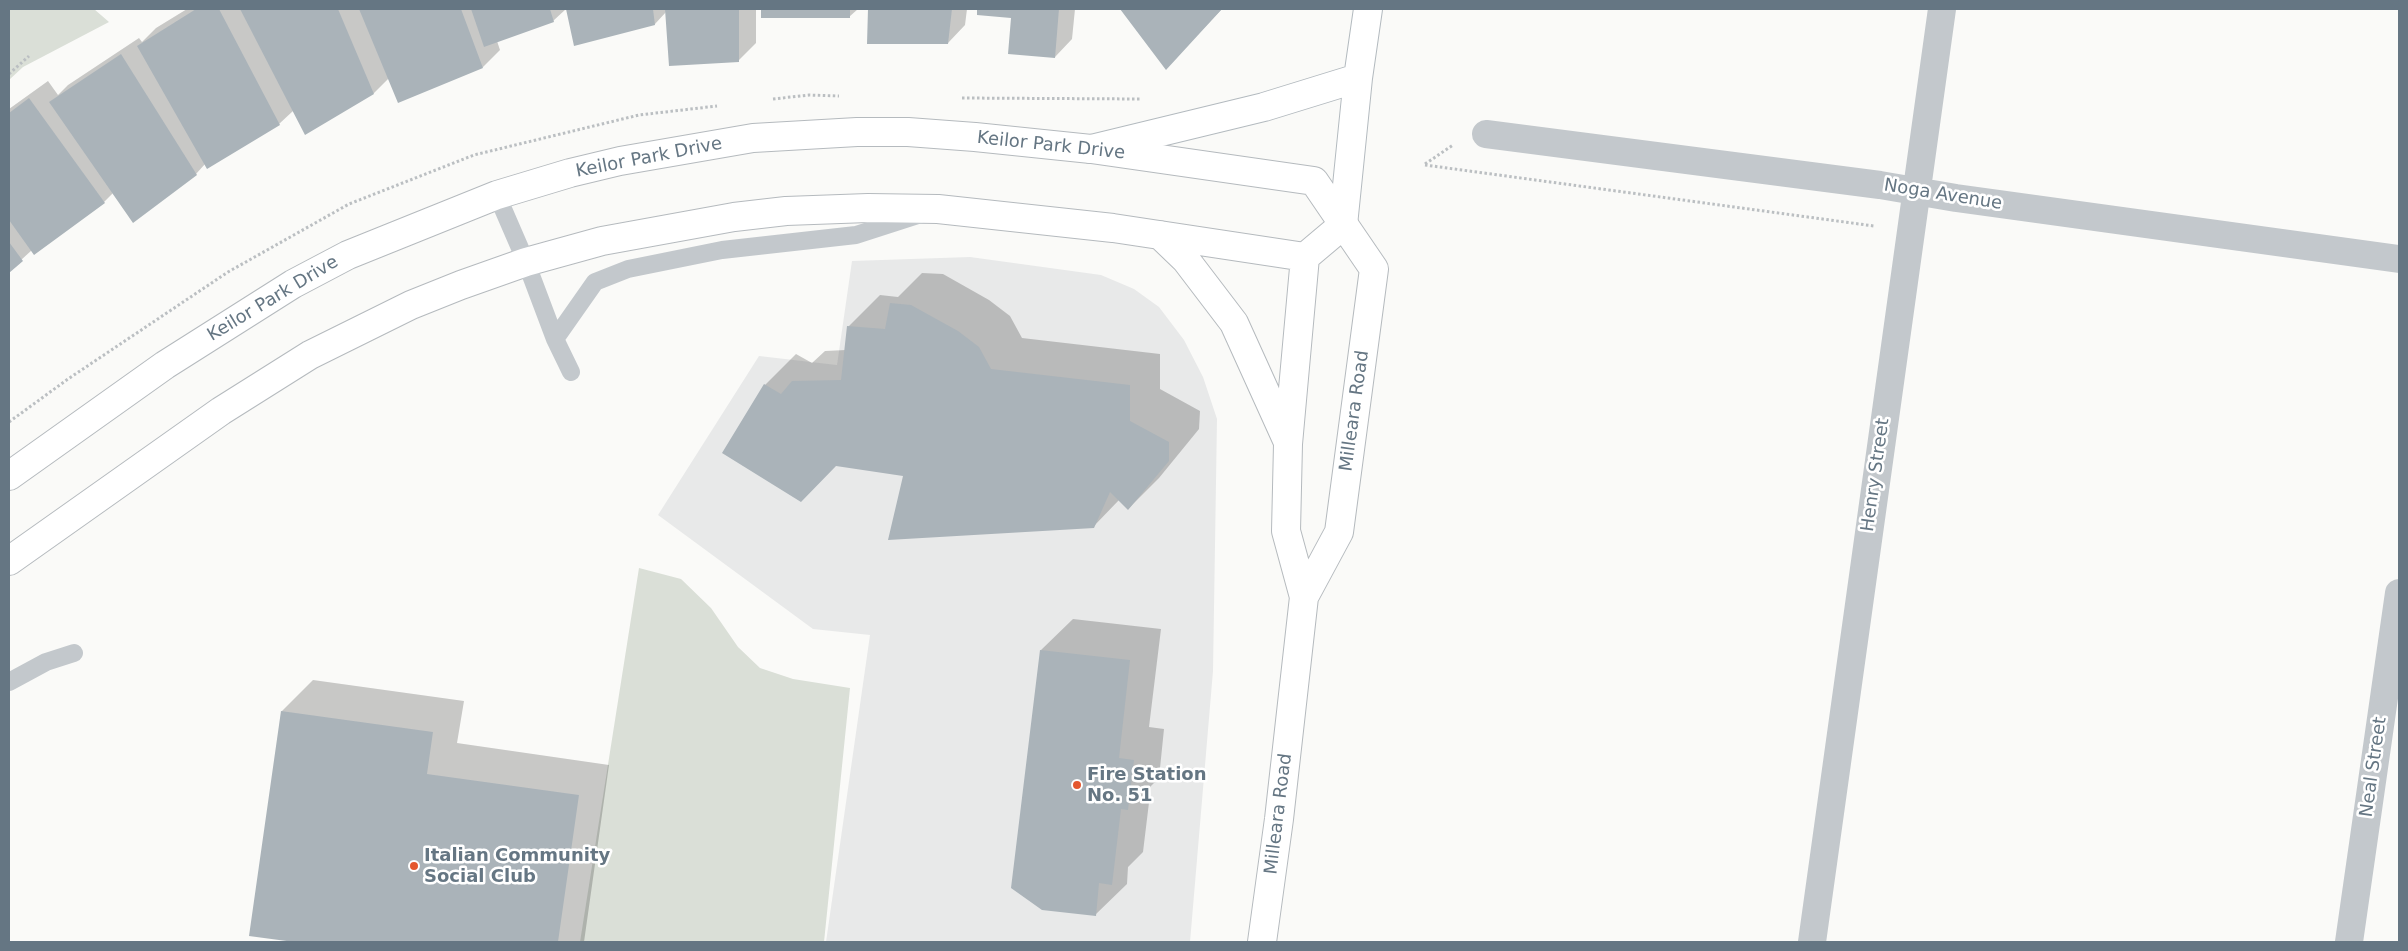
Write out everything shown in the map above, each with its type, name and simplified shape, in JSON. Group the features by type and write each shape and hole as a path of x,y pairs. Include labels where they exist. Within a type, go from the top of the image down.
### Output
{"main road":[{"path":"9,561 222,411 310,355 411,305 526,262 602,241 734,217 786,211 868,208 938,209 1014,216 1160,235 1305,257 1343,225 1358,78 1368,9"},
{"path":"1091,149 1264,108 1358,78"},
{"name":"Keilor Park Drive","path":"9,476 165,365 293,284 348,255 497,195 570,173 683,149 770,137 831,133 908,132 1091,149 1314,181 1343,225"},
{"name":"Milleara Road","path":"1304,597 1339,532 1374,269 1343,225"},
{"path":"1160,235 1186,260 1234,323 1288,444"},
{"name":"Milleara Road","path":"1262,942 1279,820 1304,597 1286,531 1288,444 1305,257"}],"street":[{"name":"Henry Street","path":"1812,942 1942,9"},
{"name":"Noga Avenue","path":"1486,134 1880,185 1917,192 2399,259"},
{"name":"Neal Street","path":"2349,942 2399,593"}],"lane":[{"path":"497,195 526,262 555,339 571,372"},
{"path":"555,339 595,282 628,269 722,250 856,235 938,209"},
{"path":"9,682 46,662 74,653"}],"path":[{"path":"9,74 30,56"},
{"path":"1425,165 1874,226"}],"shaded area":[{"path":"9,9 94,9 109,22 23,67 9,80"},
{"path":"970,257 1101,275 1134,289 1159,307 1184,340 1203,377 1217,419 1213,671 1190,942 826,942 870,635 813,629 658,515 759,356 837,365 852,261"},
{"path":"639,568 681,579 711,608 738,647 760,668 793,679 850,688 824,942 580,942"}],"building":[{"path":"196,9 219,9 280,125 207,169 137,46"},
{"path":"240,9 338,9 374,94 305,135"},
{"path":"359,9 461,9 483,68 398,103"},
{"path":"471,9 550,9 554,22 484,47"},
{"path":"566,9 653,9 655,25 574,46"},
{"path":"665,9 739,9 739,62 669,66"},
{"path":"761,9 850,9 850,18 761,18"},
{"path":"868,9 952,9 948,44 867,44"},
{"path":"977,9 1059,9 1055,58 1008,54 1011,18 977,15"},
{"path":"1120,9 1222,9 1166,70"},
{"path":"121,54 197,175 133,223 49,102"},
{"path":"29,98 105,203 34,255 9,220 9,113"},
{"path":"9,242 23,261 9,273"},
{"path":"890,303 911,305 958,331 979,347 991,369 1130,385 1130,421 1169,442 1169,461 1128,510 1110,492 1094,528 888,540 903,476 836,466 801,502 722,453 764,384 781,394 792,381 841,380 847,326 885,329"},
{"name":"Fire Station No. 51","path":"1040,650 1130,660 1119,758 1134,760 1128,810 1121,809 1112,885 1099,883 1096,916 1042,910 1011,888"},
{"name":"Italian Community Social Club","path":"281,711 433,732 427,774 579,795 558,942 294,942 249,936"}],"place":[{"name":"Fire Station No. 51","path":"1077,785"},
{"name":"Italian Community Social Club","path":"414,866"}]}
